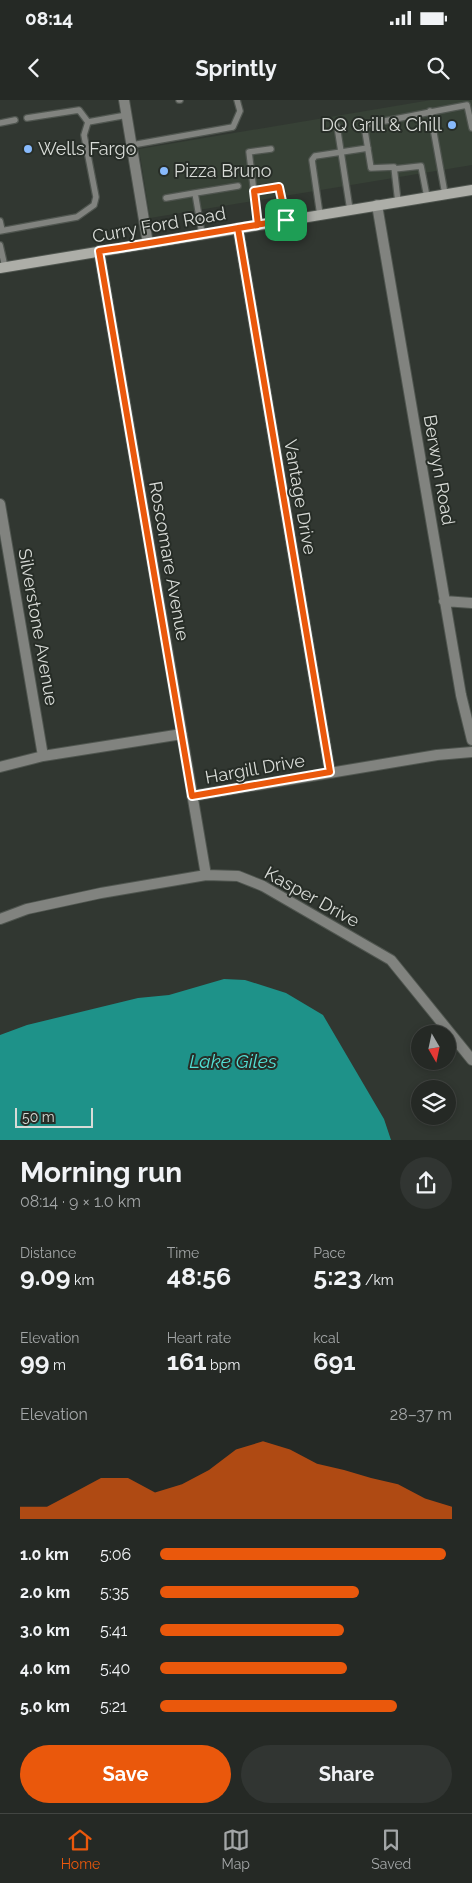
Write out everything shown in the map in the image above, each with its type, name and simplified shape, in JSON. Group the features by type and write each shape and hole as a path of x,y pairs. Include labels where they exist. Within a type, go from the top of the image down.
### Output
{"street":[{"path":"124,100 148,244"},
{"name":"Curry Ford Road","path":"3,267 472,190"},
{"name":"Berwyn Road","path":"377,205 444,601 461,695 472,740"},
{"name":"Vantage Drive","path":"238,228 330,772"},
{"name":"Roscomare Avenue","path":"99,251 206,876"},
{"name":"Silverstone Avenue","path":"0,504 43,756"},
{"path":"444,601 472,603"},
{"path":"0,768 43,756 182,734"},
{"name":"Hargill Drive","path":"192,796 437,755 472,752"},
{"name":"Kasper Drive","path":"0,919 27,909 101,893 206,876 238,876 263,886 391,960 472,1060"}],"lane":[{"path":"132,145 233,127 240,111 237,100"},
{"path":"427,197 420,165 394,169 392,166 371,168 364,124 466,105 472,128"},
{"path":"27,118 79,110 88,122"},
{"path":"430,111 445,194"},
{"path":"88,122 127,114"},
{"path":"0,123 15,120"},
{"path":"0,221 1,230 77,217 94,205 96,197 84,135 88,122"},
{"path":"337,126 350,210"},
{"path":"320,215 312,160 315,156 368,148"},
{"path":"258,225 249,152 271,149"},
{"path":"394,169 398,202"},
{"path":"166,198 238,186"},
{"path":"254,191 279,187 286,220"},
{"path":"195,193 202,234"},
{"path":"0,245 3,267"}],"shaded area":[{"path":"431,100 472,100 472,165 150,218 139,149"}],"water":[{"name":"Lake Giles","path":"224,979 245,980 286,993 323,1015 384,1119 391,1140 0,1140 0,1035 27,1025 138,998 169,995"}],"place":[{"name":"DQ Grill & Chill","path":"452,125"},
{"name":"Wells Fargo","path":"28,149"},
{"name":"Pizza Bruno","path":"164,171"}],"route":[{"path":"286,220 238,228 148,244 99,251 192,796 330,772 238,228 258,225 254,191 279,187 286,220"}]}
